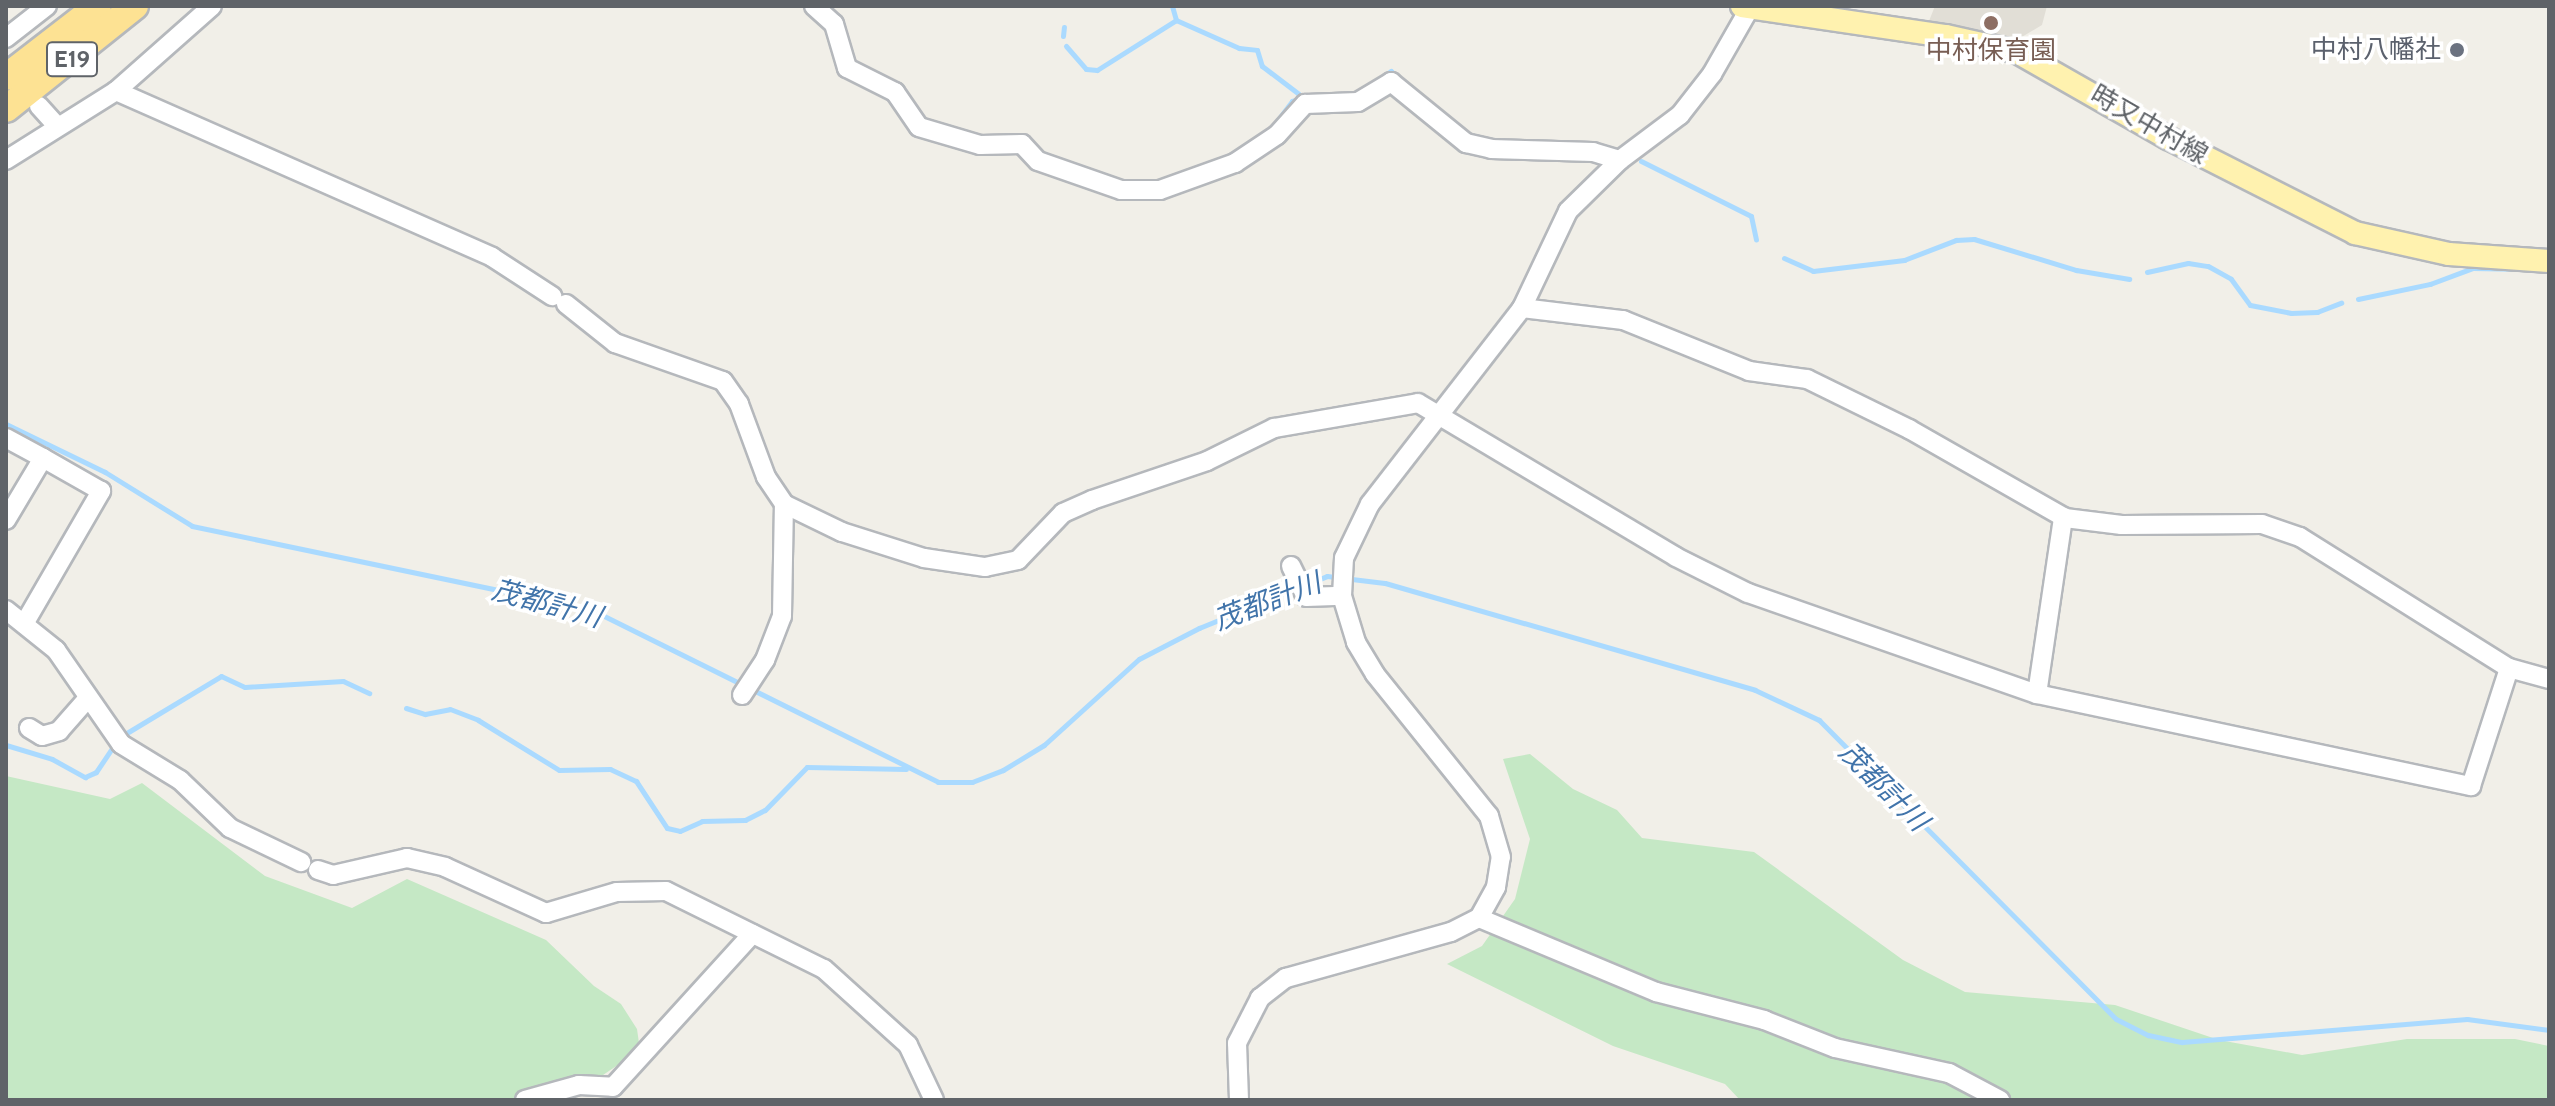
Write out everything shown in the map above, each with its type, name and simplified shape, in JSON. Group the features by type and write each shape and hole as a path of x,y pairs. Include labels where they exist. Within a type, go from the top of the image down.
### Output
{"highway":[{"name":"E19","path":"6,77 98,6"},
{"name":"E19","path":"6,109 135,6"}],"main road":[{"name":"時又中村線","path":"1742,6 2017,52 2168,138 2355,233 2449,254 2549,261"}],"street":[{"path":"6,38 47,6"},
{"path":"6,160 116,91 212,6"},
{"path":"814,6 834,24 847,68 895,92 919,127 980,145 1022,144 1038,161 1121,190 1160,190 1235,163 1277,135 1305,104 1358,102 1391,82 1466,143 1491,149 1593,152 1620,160"},
{"path":"1239,1100 1235,1065 1243,1025 1260,998 1286,978 1451,932 1479,918 1496,887 1501,857 1489,816 1375,674 1356,642 1342,591 1344,558 1370,504 1441,417 1522,308 1568,211 1620,160 1680,115 1712,74 1750,6"},
{"path":"116,91 492,257 559,300 615,343 723,381 739,404 766,477 784,504 842,532 924,558 985,567 1018,560 1063,513 1207,461 1274,428 1418,403 1676,557 1748,593 2037,694 2471,786 2509,668"},
{"path":"39,106 57,126"},
{"path":"1522,308 1623,320 1749,371 1807,379 1909,429 2063,517 2122,525 2262,524 2300,537 2509,668 2549,679"},
{"path":"6,438 101,491 24,624"},
{"path":"6,520 43,458"},
{"path":"747,688 782,616 784,504"},
{"path":"2037,694 2063,517"},
{"path":"1292,568 1306,597 1342,591"},
{"path":"6,610 56,650 118,740 180,780 230,828 333,875 407,858 445,867 546,913 617,892 653,888 701,904 752,934 824,969 908,1045 934,1100"},
{"path":"29,728 42,736 59,731 88,698"},
{"path":"1479,918 1656,992 1764,1020 1835,1048 1949,1073 2000,1100"},
{"path":"525,1100 537,1093 579,1085 614,1093 752,934"}],"shaded area":[{"name":"中村保育園","path":"1935,6 2047,6 2042,25 2015,41 1929,21"}],"green space":[{"path":"1530,754 1573,789 1617,810 1642,838 1754,852 1903,960 1965,992 2115,1005 2219,1040 2302,1055 2407,1039 2515,1039 2549,1046 2549,1100 1740,1100 1725,1084 1613,1046 1447,964 1482,946 1515,899 1530,839 1503,759"},
{"path":"6,776 110,799 142,783 265,876 352,908 407,879 546,940 594,986 621,1004 637,1029 640,1050 566,1100 6,1100"}],"waterway":[{"path":"828,6 838,17"},
{"path":"1172,6 1176,20"},
{"path":"1066,46 1086,69 1097,70 1176,20 1239,48 1257,50 1262,66 1300,95"},
{"path":"1063,36 1064,27"},
{"path":"1370,85 1391,71 1397,77"},
{"path":"879,74 900,88"},
{"path":"1268,133 1292,101 1308,96"},
{"path":"993,136 1018,137"},
{"path":"1641,161 1751,216 1756,239"},
{"path":"1784,258 1813,271 1904,260 1956,240 1974,239 2076,270 2129,279"},
{"path":"2147,272 2188,263 2208,266 2231,279 2250,305 2291,313 2317,312 2341,303"},
{"path":"2358,299 2430,284 2473,268 2512,269"},
{"name":"茂都計川","path":"6,424 105,472 192,526 590,609 938,782 972,782 1003,770 1044,745 1139,659 1199,628 1327,576 1385,583 1755,690 1819,720 2116,1019 2148,1035 2182,1042 2467,1019 2549,1030"},
{"path":"120,737 221,676 245,687 343,681 369,693"},
{"path":"406,708 425,714 450,709 478,720 559,770 610,769 636,781 667,828 680,831 702,821 745,820 765,810 807,767 906,769"},
{"path":"6,745 52,759 85,777 96,772 114,745"}],"place":[{"name":"中村保育園","path":"1991,23"},
{"name":"中村八幡社","path":"2457,50"}]}
